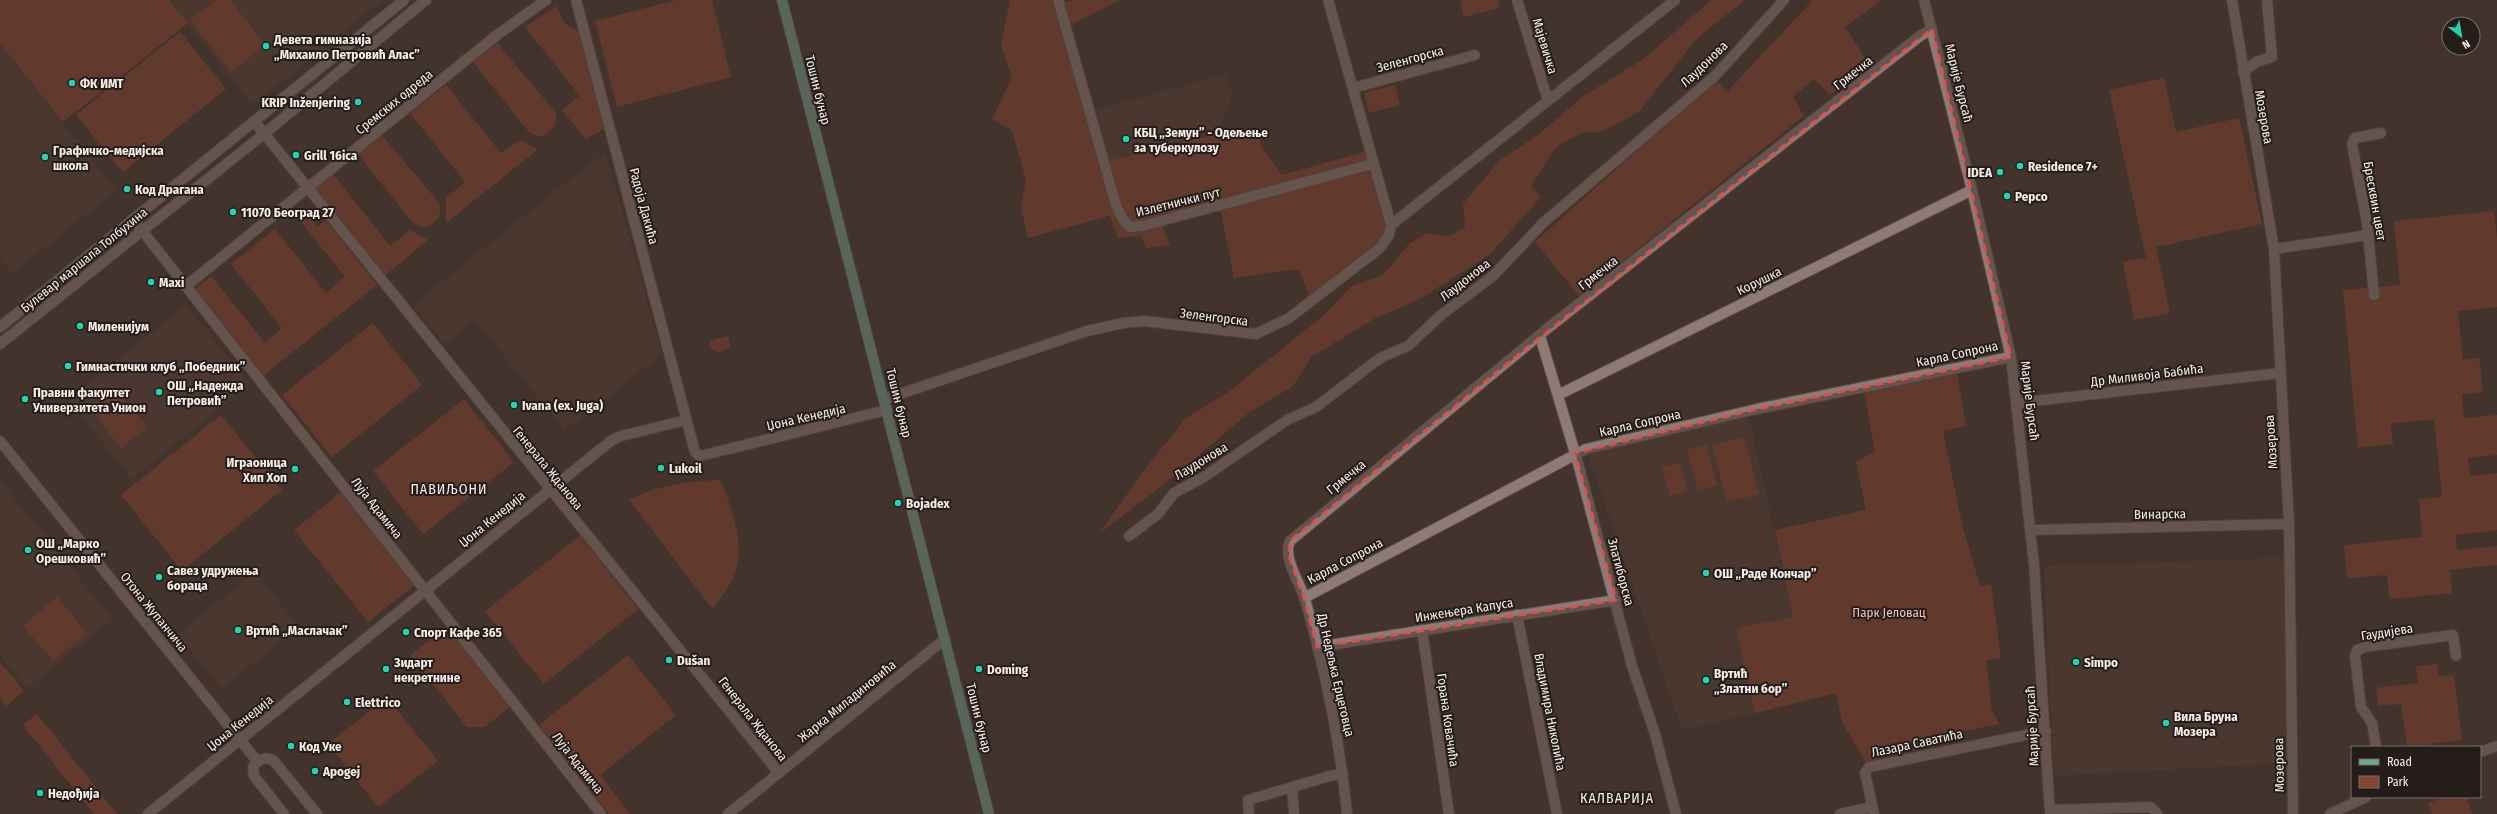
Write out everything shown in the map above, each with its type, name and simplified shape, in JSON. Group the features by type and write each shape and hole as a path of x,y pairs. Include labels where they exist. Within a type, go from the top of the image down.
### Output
{"main road":[{"name":"Тошин бунар","path":"782,0 885,399 989,814"}],"street":[{"name":"Булевар маршала Толбухина","path":"0,327 404,0"},
{"name":"Булевар маршала Толбухина","path":"0,344 264,134 426,0"},
{"name":"Сремских одреда","path":"186,286 497,35 546,0"},
{"name":"Радоја Дакића","path":"576,0 686,420"},
{"name":"Излетнички пут","path":"1058,0 1116,205 1122,220 1130,227 1142,226 1372,164"},
{"path":"1328,0 1372,164 1391,225 1675,0"},
{"name":"Мајевичка","path":"1517,0 1548,101"},
{"name":"Лаудонова","path":"1129,536 1158,514 1174,493 1204,477 1286,420 1316,407 1380,358 1408,346 1441,315 1492,276 1548,219 1710,79 1784,0"},
{"name":"Марије Бурсаћ","path":"1924,0 1972,190 2011,357 2031,530 2046,731 2050,812"},
{"name":"Мозерова","path":"2232,0 2274,249 2289,524 2293,814"},
{"path":"2243,72 2256,62 2272,57 2267,0"},
{"name":"Грмечка","path":"1288,546 1293,537 1540,336 1920,36 1932,29"},
{"name":"Зеленгорска","path":"1352,88 1475,55"},
{"name":"Генерала Жданова","path":"254,122 550,490 710,685 779,773"},
{"name":"Бресквин цвет","path":"2374,295 2368,235 2353,141 2381,133"},
{"name":"Корушка","path":"1558,395 1972,190"},
{"name":"Луја Адамича","path":"133,219 601,814"},
{"name":"Зеленгорска","path":"885,399 1087,331 1123,323 1144,321 1256,334 1289,318 1364,261 1380,248 1389,235 1391,225"},
{"path":"2274,249 2368,235"},
{"name":"Златиборска","path":"1540,336 1576,453 1616,600 1625,641 1655,734 1676,814"},
{"name":"Карла Сопрона","path":"1304,598 1576,453 1757,409 2011,357"},
{"name":"Др Миливоја Бабића","path":"2017,404 2280,373"},
{"name":"Џона Кенедија","path":"148,814 425,590 618,437 686,420 694,450 700,456 887,410"},
{"name":"Отона Жупанчича","path":"0,440 257,761"},
{"name":"Винарска","path":"2031,530 2289,524"},
{"name":"Др Недељка Ерцеговца","path":"1288,546 1289,556 1304,598 1330,703 1343,774 1347,814"},
{"name":"Инжењера Капуса","path":"1316,647 1616,600"},
{"name":"Владимира Николића","path":"1517,615 1557,814"},
{"name":"Горана Ковачића","path":"1422,630 1449,814"},
{"name":"Гаудијева","path":"2376,746 2372,724 2361,707 2355,656 2357,650 2365,647 2454,635 2456,656"},
{"name":"Жарка Миладиновића","path":"728,814 946,639"},
{"name":"Лазара Саватића","path":"1840,814 1873,811 1865,773 1869,767 2046,731"},
{"path":"2481,752 2497,746"},
{"path":"284,814 254,776 252,767 257,761 265,758 274,761 317,814"},
{"path":"1249,814 1248,800 1343,774"},
{"path":"1292,787 1294,814"},
{"path":"2330,814 2364,798"},
{"path":"2050,812 2152,807 2157,814"}],"highlighted area":[{"path":"1932,29 2011,357 1757,409 1575,453 1616,600 1317,647 1304,598 1289,556 1290,541 1528,347"}],"shaded area":[{"name":"Девета гимназија „Михаило Петровић Алас”","path":"169,0 382,0 299,68 251,104"},
{"name":"Графичко-медијска школа","path":"0,43 116,191 12,273 0,259"},
{"path":"1226,75 1232,94 1217,134 1104,162 1090,110"},
{"path":"605,152 662,354 564,431 475,319 444,344 413,305"},
{"name":"ОШ „Надежда Петровић”","path":"186,305 250,384 132,479 68,400"},
{"name":"ОШ „Раде Кончар”","path":"1749,417 1793,617 1736,628 1755,713 1682,730 1588,454"},
{"name":"ОШ „Марко Орешковић”","path":"0,481 112,619 27,688 0,655"},
{"path":"2284,558 2289,763 2054,776 2044,566"},
{"name":"Вртић „Маслачак”","path":"255,572 298,626 222,689 177,634"}],"green space":[{"name":"ФК ИМТ","path":"0,0 169,0 188,23 63,122 0,43"},
{"path":"216,0 230,0 265,45 231,72 190,20"},
{"path":"677,0 712,0 731,77 617,107 595,21"},
{"path":"1010,0 1058,0 1060,4 1074,0 1120,0 1067,27 1104,162 1217,134 1255,127 1263,149 1282,175 1368,151 1389,235 1322,293 1309,295 1299,269 1234,278 1220,208 1162,225 1170,245 1146,248 1141,236 1118,238 1109,216 1028,238 1021,208 1026,180 1012,130 992,119 1012,78 1001,45"},
{"path":"1460,0 1498,0 1500,8 1464,17"},
{"path":"1711,0 1745,0 1696,39 1640,111 1604,131 1580,133 1555,148 1531,186 1541,197 1489,255 1418,300 1372,320 1311,357 1293,386 1250,412 1167,482 1099,534 1142,473 1185,419 1227,393 1324,315 1352,286 1383,275 1410,243 1427,233 1448,237 1465,227 1463,204 1500,160 1538,135 1582,97 1645,58"},
{"path":"1813,0 1882,0 1845,27 1868,63 1830,95 1814,79 1793,97 1804,116 1579,296 1535,242 1716,80 1727,92"},
{"path":"556,6 564,23 580,33 606,128 586,139 562,110 580,96 525,27"},
{"path":"180,32 226,89 123,172 76,115"},
{"path":"497,43 556,113 555,125 548,133 540,137 529,132 473,62"},
{"path":"2164,78 2176,132 2239,118 2262,224 2156,247 2170,313 2134,320 2123,262 2146,258 2109,90"},
{"path":"446,85 501,153 520,140 538,149 446,223 446,198 465,182 410,113"},
{"path":"1395,85 1400,105 1369,113 1364,93"},
{"path":"381,134 440,204 439,216 432,224 424,228 413,223 357,153"},
{"path":"333,174 390,246 410,230 428,240 383,277 313,190"},
{"path":"301,207 317,227 326,220 377,285 260,378 191,292 211,276 265,343 282,328 231,264 275,229 326,293 345,277 294,213"},
{"path":"2494,211 2497,238 2497,307 2458,311 2463,360 2479,358 2483,392 2462,394 2464,418 2497,415 2497,455 2468,458 2470,476 2497,473 2497,530 2456,535 2457,550 2497,546 2497,565 2450,570 2452,593 2390,599 2387,575 2347,578 2344,545 2422,537 2419,499 2442,497 2434,419 2391,424 2393,444 2358,448 2343,290 2400,285 2394,221"},
{"path":"373,323 422,385 332,457 282,395"},
{"path":"728,336 730,346 718,353 711,349 710,341"},
{"name":"Парк Јеловац","path":"1956,368 1966,426 1943,431 1962,524 1980,586 1991,584 2001,658 1986,660 1992,711 1999,724 1879,748 1881,763 1869,767 1842,722 1836,693 1755,713 1736,628 1793,617 1775,530 1866,510 1856,462 1875,451 1863,387"},
{"path":"114,387 147,427 121,448 89,407"},
{"path":"464,399 514,462 423,534 373,471"},
{"path":"221,415 282,490 182,571 121,495"},
{"path":"1744,437 1759,494 1727,502 1712,445"},
{"path":"1706,445 1717,485 1698,490 1687,450"},
{"path":"1680,463 1688,491 1670,496 1662,468"},
{"path":"719,480 725,491 736,526 739,552 734,575 729,586 712,608 629,500 650,491 673,485"},
{"path":"341,492 415,585 368,622 294,530"},
{"path":"580,536 638,609 544,684 485,611"},
{"path":"57,597 87,633 53,661 23,626"},
{"path":"450,625 512,705 485,727 467,727 410,655"},
{"path":"628,655 676,715 600,775 630,814 609,814 539,725"},
{"path":"0,662 24,691 6,706 0,698"},
{"path":"2437,664 2439,677 2454,675 2462,740 2407,746 2401,704 2378,706 2376,688 2418,683 2416,666"},
{"path":"387,697 438,761 378,807 328,744"},
{"path":"37,714 117,814 94,814 23,725"},
{"path":"2443,798 2466,798 2472,814 2432,814 2428,803"}],"place":[{"name":"Девета гимназија „Михаило Петровић Алас”","path":"266,46"},
{"name":"ФК ИМТ","path":"72,83"},
{"name":"KRIP Inženjering","path":"358,102"},
{"name":"КБЦ „Земун” - Одељење за туберкулозу","path":"1126,139"},
{"name":"Grill 16ica","path":"296,155"},
{"name":"Графичко-медијска школа","path":"45,157"},
{"name":"Residence 7+","path":"2020,166"},
{"name":"IDEA","path":"2000,172"},
{"name":"Код Драгана","path":"127,189"},
{"name":"Pepco","path":"2007,196"},
{"name":"11070 Београд 27","path":"233,212"},
{"name":"Maxi","path":"151,282"},
{"name":"Миленијум","path":"80,326"},
{"name":"Гимнастички клуб „Победник”","path":"68,366"},
{"name":"ОШ „Надежда Петровић”","path":"159,392"},
{"name":"Правни факултет Универзитета Унион","path":"25,399"},
{"name":"Ivana (ex. Juga)","path":"514,405"},
{"name":"Lukoil","path":"661,468"},
{"name":"Играоница Хип Хоп","path":"295,469"},
{"name":"Bojadex","path":"898,503"},
{"name":"ОШ „Марко Орешковић”","path":"28,550"},
{"name":"ОШ „Раде Кончар”","path":"1706,573"},
{"name":"Савез удружења бораца","path":"159,577"},
{"name":"Вртић „Маслачак”","path":"238,630"},
{"name":"Спорт Кафе 365","path":"406,632"},
{"name":"Dušan","path":"669,660"},
{"name":"Simpo","path":"2076,662"},
{"name":"Зидарт некретнине","path":"386,669"},
{"name":"Doming","path":"979,669"},
{"name":"Вртић „Златни бор”","path":"1706,680"},
{"name":"Elettrico","path":"347,702"},
{"name":"Вила Бруна Мозера","path":"2166,723"},
{"name":"Код Уке","path":"291,746"},
{"name":"Apogej","path":"315,771"},
{"name":"Недођија","path":"40,793"}],"district":[{"name":"ПАВИЉОНИ","path":"449,489"},
{"name":"КАЛВАРИЈА","path":"1617,798"}]}
